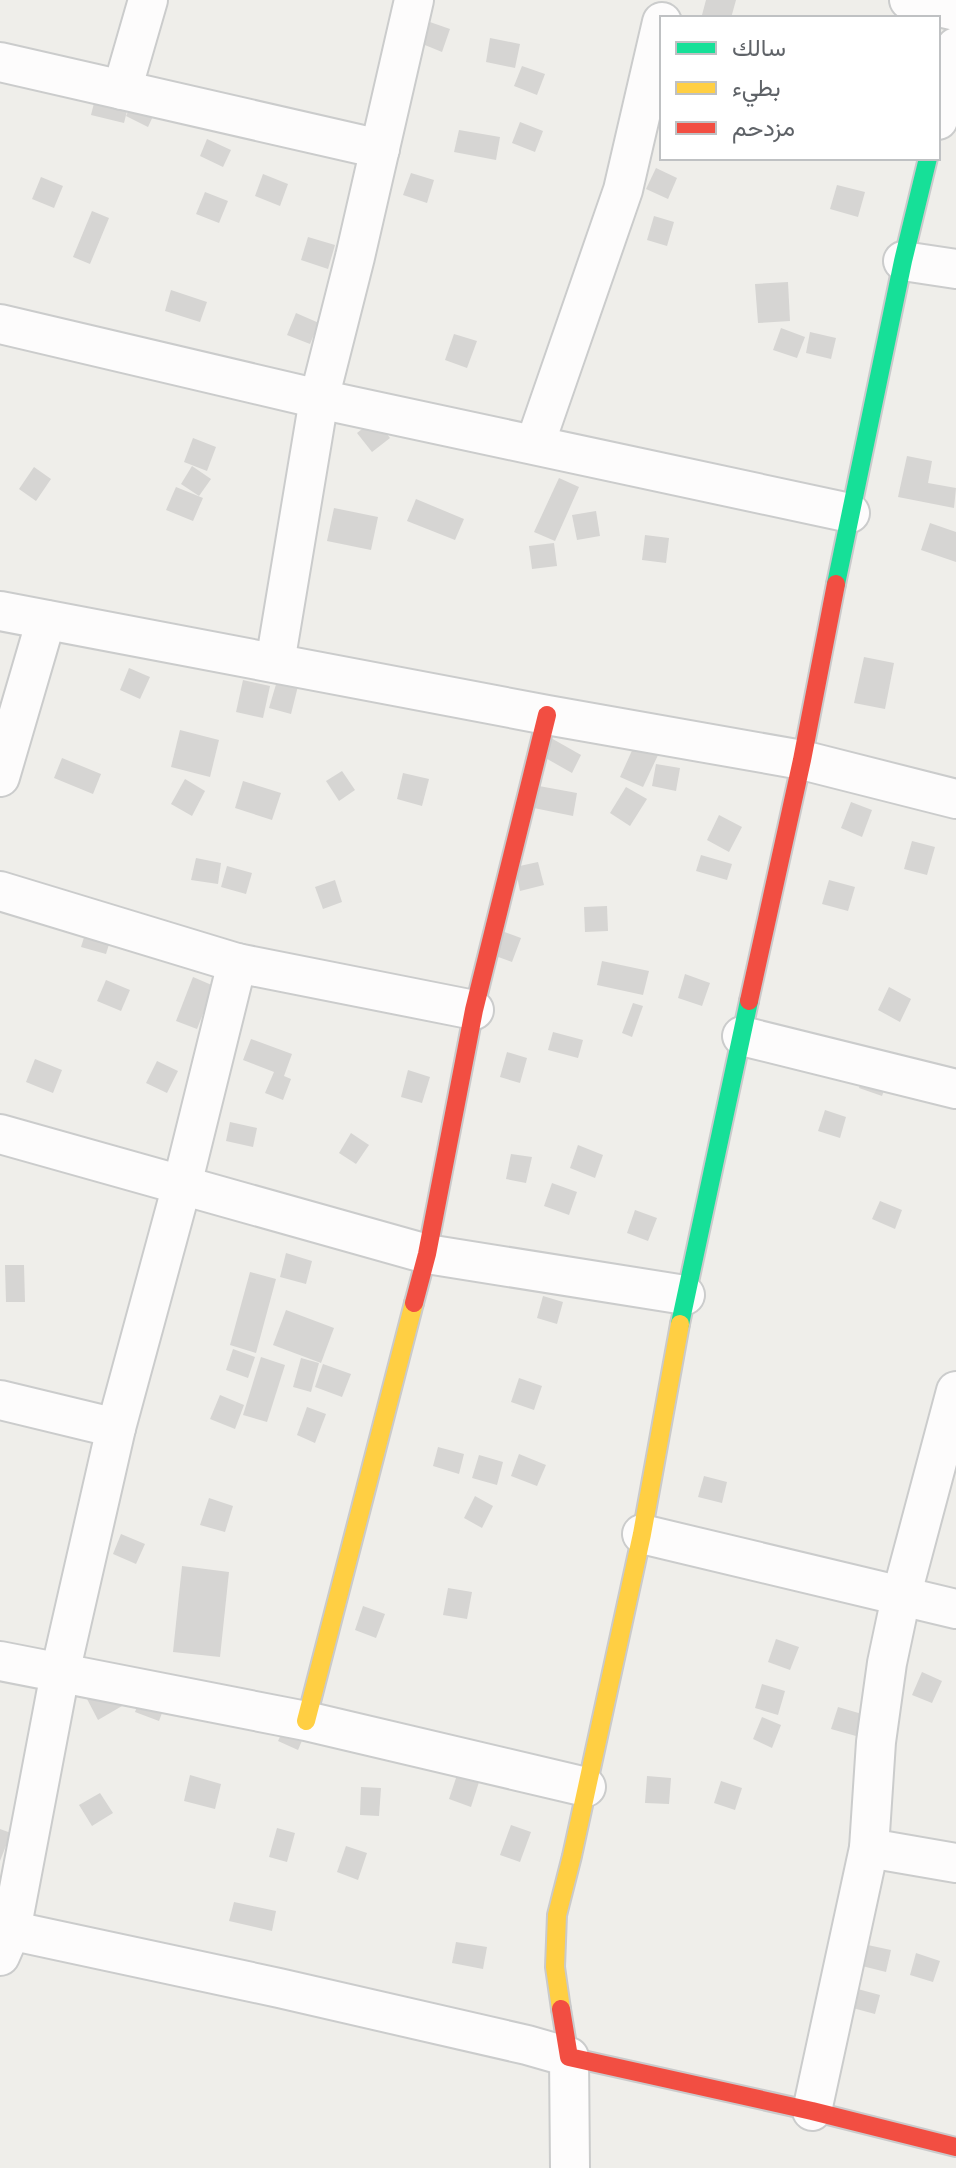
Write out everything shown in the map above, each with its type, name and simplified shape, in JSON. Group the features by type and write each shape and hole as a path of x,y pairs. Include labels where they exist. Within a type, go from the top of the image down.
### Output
{"street":[{"path":"122,90 148,0"},
{"path":"275,663 319,399 414,0"},
{"path":"909,0 956,11"},
{"path":"535,444 623,190 660,29"},
{"path":"940,112 956,47"},
{"path":"0,62 380,149"},
{"path":"570,2168 569,2057 555,1967 557,1915 642,1534 685,1295 802,760 903,261 928,160"},
{"path":"903,261 956,269"},
{"path":"0,324 319,399 850,513"},
{"path":"0,611 802,760 956,799"},
{"path":"0,777 46,620"},
{"path":"306,1721 427,1254 474,1010 547,715"},
{"path":"0,891 237,963 474,1010"},
{"path":"237,963 182,1185 116,1428 4,1938 279,1988 956,2147"},
{"path":"742,1036 956,1089"},
{"path":"0,1134 427,1254 685,1295"},
{"path":"812,2111 869,1848 876,1742 887,1663 901,1597 956,1391"},
{"path":"0,1400 116,1428"},
{"path":"642,1534 956,1609"},
{"path":"0,1661 306,1721 586,1787"},
{"path":"869,1848 956,1863"}],"building":[{"path":"706,0 736,0 732,16 702,15"},
{"path":"427,21 450,29 442,52 420,43"},
{"path":"490,38 520,44 515,68 486,62"},
{"path":"522,66 545,74 537,95 514,86"},
{"path":"98,87 131,95 124,123 91,115"},
{"path":"138,91 160,101 148,127 126,116"},
{"path":"520,122 543,131 535,152 512,143"},
{"path":"459,130 500,137 496,160 454,152"},
{"path":"207,139 231,150 223,167 200,156"},
{"path":"656,168 677,178 668,199 646,189"},
{"path":"411,173 434,180 427,203 403,195"},
{"path":"263,174 288,184 280,206 255,196"},
{"path":"41,177 63,186 54,208 32,199"},
{"path":"837,185 865,192 858,217 830,209"},
{"path":"205,192 228,201 219,223 196,214"},
{"path":"92,211 109,218 90,264 73,257"},
{"path":"654,216 674,222 667,246 647,240"},
{"path":"308,237 335,245 328,269 301,260"},
{"path":"788,282 790,321 758,323 755,284"},
{"path":"171,290 207,302 200,322 165,311"},
{"path":"296,313 319,323 310,344 287,335"},
{"path":"781,328 805,337 797,358 773,350"},
{"path":"810,332 836,338 831,359 806,353"},
{"path":"454,334 477,341 467,368 445,360"},
{"path":"375,419 390,438 372,452 357,433"},
{"path":"193,438 216,447 207,471 184,462"},
{"path":"907,456 932,461 928,483 956,488 954,508 898,497"},
{"path":"192,466 211,479 199,496 181,484"},
{"path":"34,467 51,479 36,501 19,489"},
{"path":"559,478 579,487 555,541 534,532"},
{"path":"176,487 203,498 193,521 166,510"},
{"path":"416,499 464,519 455,540 407,521"},
{"path":"334,508 378,517 371,550 327,541"},
{"path":"596,511 600,536 577,540 572,515"},
{"path":"930,523 956,532 956,562 921,550"},
{"path":"645,535 669,538 666,563 642,560"},
{"path":"554,543 557,566 532,569 529,546"},
{"path":"864,657 894,663 885,709 854,703"},
{"path":"129,668 150,677 140,699 120,690"},
{"path":"243,680 270,686 263,718 236,712"},
{"path":"277,681 298,686 291,714 269,708"},
{"path":"180,730 219,740 210,777 171,767"},
{"path":"551,738 581,755 572,773 542,756"},
{"path":"635,744 658,755 643,787 620,777"},
{"path":"62,758 101,774 93,794 54,778"},
{"path":"656,764 680,768 676,791 652,786"},
{"path":"342,771 355,790 339,801 326,781"},
{"path":"403,773 429,779 422,806 397,799"},
{"path":"185,779 205,791 192,816 171,804"},
{"path":"243,781 281,793 272,820 235,808"},
{"path":"528,784 577,793 573,816 524,806"},
{"path":"626,787 647,799 630,826 610,813"},
{"path":"851,802 872,810 862,837 841,828"},
{"path":"719,815 742,827 729,852 707,840"},
{"path":"912,841 935,847 927,875 904,869"},
{"path":"701,855 732,864 727,880 696,871"},
{"path":"196,858 221,863 218,884 191,880"},
{"path":"538,862 544,885 520,891 515,867"},
{"path":"227,866 252,873 246,894 221,887"},
{"path":"335,880 342,902 323,909 315,887"},
{"path":"829,880 855,887 848,911 822,904"},
{"path":"607,906 608,931 585,932 584,907"},
{"path":"499,930 521,938 512,962 490,954"},
{"path":"86,931 111,938 106,954 81,947"},
{"path":"602,961 649,971 643,995 597,985"},
{"path":"685,974 710,983 702,1006 678,998"},
{"path":"193,977 214,986 197,1029 176,1021"},
{"path":"106,980 130,990 121,1011 97,1001"},
{"path":"889,987 911,999 900,1022 878,1010"},
{"path":"633,1003 643,1006 632,1037 622,1033"},
{"path":"553,1032 583,1040 578,1058 548,1050"},
{"path":"251,1039 292,1054 284,1076 291,1079 283,1100 265,1093 274,1072 243,1060"},
{"path":"507,1052 527,1058 520,1083 500,1077"},
{"path":"35,1059 62,1070 53,1093 26,1082"},
{"path":"157,1061 178,1071 167,1093 146,1083"},
{"path":"866,1066 890,1074 882,1096 859,1088"},
{"path":"408,1070 430,1077 422,1103 401,1097"},
{"path":"825,1110 846,1117 840,1138 818,1131"},
{"path":"230,1122 257,1128 253,1147 226,1141"},
{"path":"351,1133 369,1145 356,1164 339,1153"},
{"path":"578,1145 603,1155 595,1178 570,1168"},
{"path":"511,1154 532,1157 526,1183 506,1179"},
{"path":"552,1183 577,1192 569,1215 544,1206"},
{"path":"880,1201 902,1210 895,1229 872,1219"},
{"path":"635,1210 657,1218 648,1241 627,1233"},
{"path":"286,1253 312,1261 306,1284 280,1277"},
{"path":"5,1265 24,1265 25,1302 6,1302"},
{"path":"250,1272 276,1279 256,1353 230,1345"},
{"path":"543,1296 563,1302 557,1324 537,1318"},
{"path":"286,1310 334,1328 321,1363 273,1345"},
{"path":"233,1349 255,1357 248,1378 226,1370"},
{"path":"261,1357 285,1365 267,1422 243,1415"},
{"path":"301,1358 319,1363 311,1392 293,1387"},
{"path":"323,1364 351,1374 342,1397 315,1387"},
{"path":"519,1378 542,1386 534,1410 511,1402"},
{"path":"220,1395 244,1405 235,1429 210,1419"},
{"path":"307,1407 326,1414 315,1443 297,1435"},
{"path":"438,1447 464,1454 459,1474 433,1466"},
{"path":"519,1454 546,1465 537,1486 511,1476"},
{"path":"479,1455 503,1462 497,1485 472,1478"},
{"path":"704,1476 727,1482 722,1503 698,1497"},
{"path":"475,1496 493,1506 482,1528 464,1518"},
{"path":"209,1498 233,1506 225,1532 200,1525"},
{"path":"121,1534 145,1544 136,1564 113,1554"},
{"path":"182,1566 229,1572 220,1657 173,1652"},
{"path":"448,1588 472,1592 467,1619 443,1615"},
{"path":"363,1606 385,1614 376,1638 355,1630"},
{"path":"776,1639 799,1647 790,1670 768,1662"},
{"path":"922,1672 942,1681 932,1703 912,1695"},
{"path":"110,1684 122,1706 98,1720 86,1697"},
{"path":"762,1684 785,1691 778,1715 755,1708"},
{"path":"144,1688 168,1697 159,1721 135,1712"},
{"path":"838,1707 862,1714 856,1736 831,1729"},
{"path":"762,1717 781,1725 772,1748 753,1739"},
{"path":"288,1720 307,1729 298,1750 278,1741"},
{"path":"190,1775 221,1784 215,1809 184,1801"},
{"path":"457,1775 479,1782 471,1807 449,1799"},
{"path":"647,1776 671,1778 669,1804 645,1803"},
{"path":"721,1781 742,1788 735,1810 714,1803"},
{"path":"361,1787 381,1788 379,1816 360,1815"},
{"path":"100,1793 113,1813 92,1826 79,1805"},
{"path":"511,1825 531,1832 520,1862 500,1855"},
{"path":"277,1828 295,1833 287,1862 269,1857"},
{"path":"0,1829 11,1833 0,1861"},
{"path":"346,1846 367,1853 358,1880 337,1872"},
{"path":"234,1902 276,1911 272,1931 229,1921"},
{"path":"456,1942 487,1947 483,1969 452,1963"},
{"path":"863,1944 891,1950 886,1972 858,1965"},
{"path":"916,1953 940,1961 933,1982 910,1975"},
{"path":"854,1988 880,1995 875,2014 849,2007"}],"traffic: fast":[{"path":"836,584 903,261 928,160"},
{"path":"680,1324 749,1001"}],"traffic: slow":[{"path":"306,1721 414,1303"},
{"path":"561,2009 555,1967 557,1915 642,1534 680,1324"}],"traffic: jam":[{"path":"749,1001 802,760 836,584"},
{"path":"414,1303 427,1254 474,1010 547,715"},
{"path":"561,2009 569,2057 812,2111 956,2147"}]}
